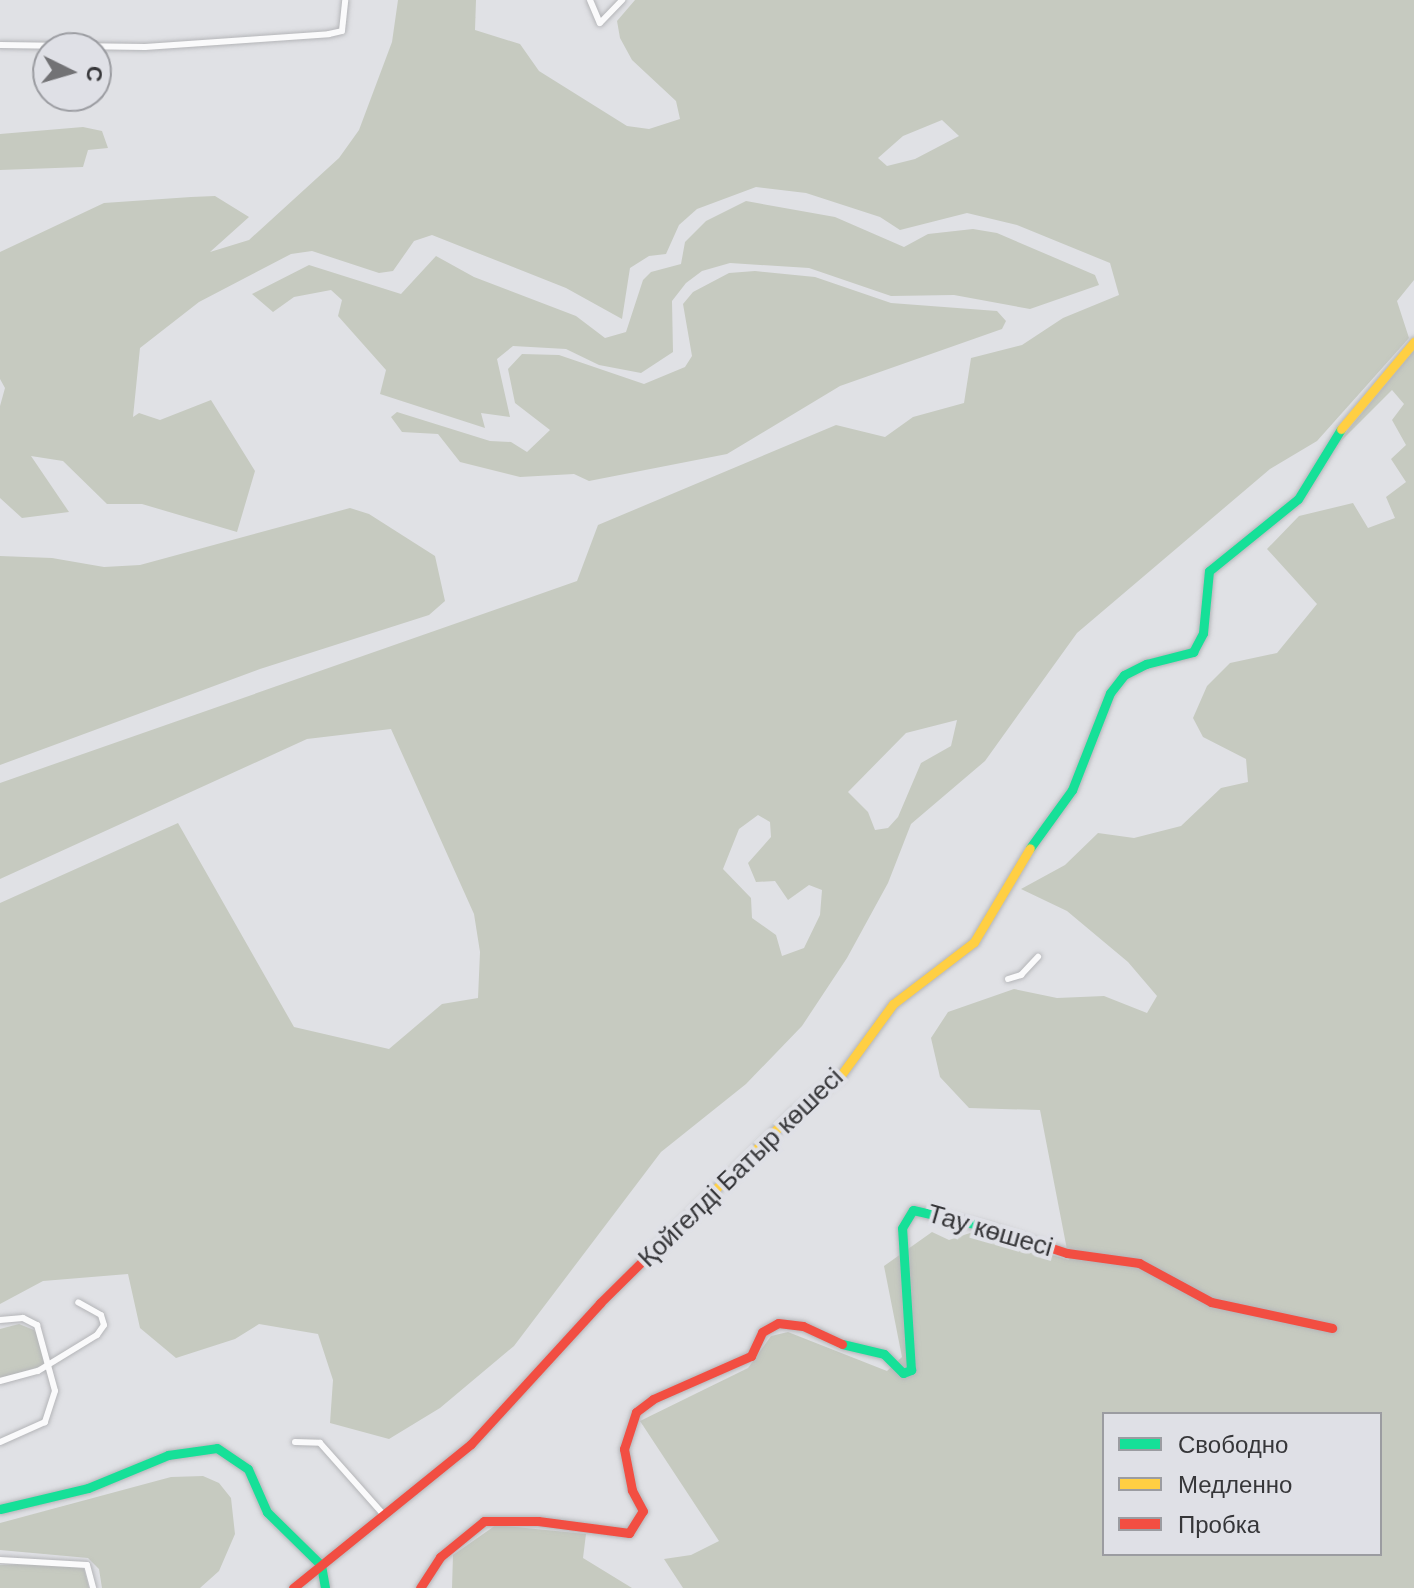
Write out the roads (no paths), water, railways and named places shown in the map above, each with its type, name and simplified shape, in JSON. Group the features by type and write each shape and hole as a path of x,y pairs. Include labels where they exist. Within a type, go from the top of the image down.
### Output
{"street":[{"path":"0,45 145,47 329,34 342,31 345,0"},
{"path":"590,0 600,23 622,0"},
{"name":"Қойгелді Батыр көшесі","path":"293,1588 471,1444 600,1303 794,1112 841,1075 893,1004 974,942 1017,866 1072,790 1110,693 1124,675 1146,664 1193,652 1203,633 1209,571 1298,499 1327,445 1414,342"},
{"path":"1008,979 1021,975 1038,957"},
{"name":"Тау көшесі","path":"420,1588 440,1557 484,1521 538,1521 629,1533 643,1511 632,1490 624,1449 636,1412 653,1399 751,1356 762,1332 778,1323 803,1326 839,1343 884,1354 903,1373 911,1370 902,1228 913,1210 948,1214 1067,1253 1139,1263 1211,1302 1332,1328"},
{"path":"0,1381 52,1364 104,1325 101,1315 78,1302"},
{"path":"0,1320 23,1318 37,1325 52,1364 54,1406 45,1422 0,1442"},
{"path":"295,1442 320,1443 384,1515"},
{"path":"0,1509 88,1488 168,1455 198,1447 217,1448 248,1469 267,1512 321,1565 325,1588"},
{"path":"0,1560 87,1565 92,1586 81,1588"}]}
